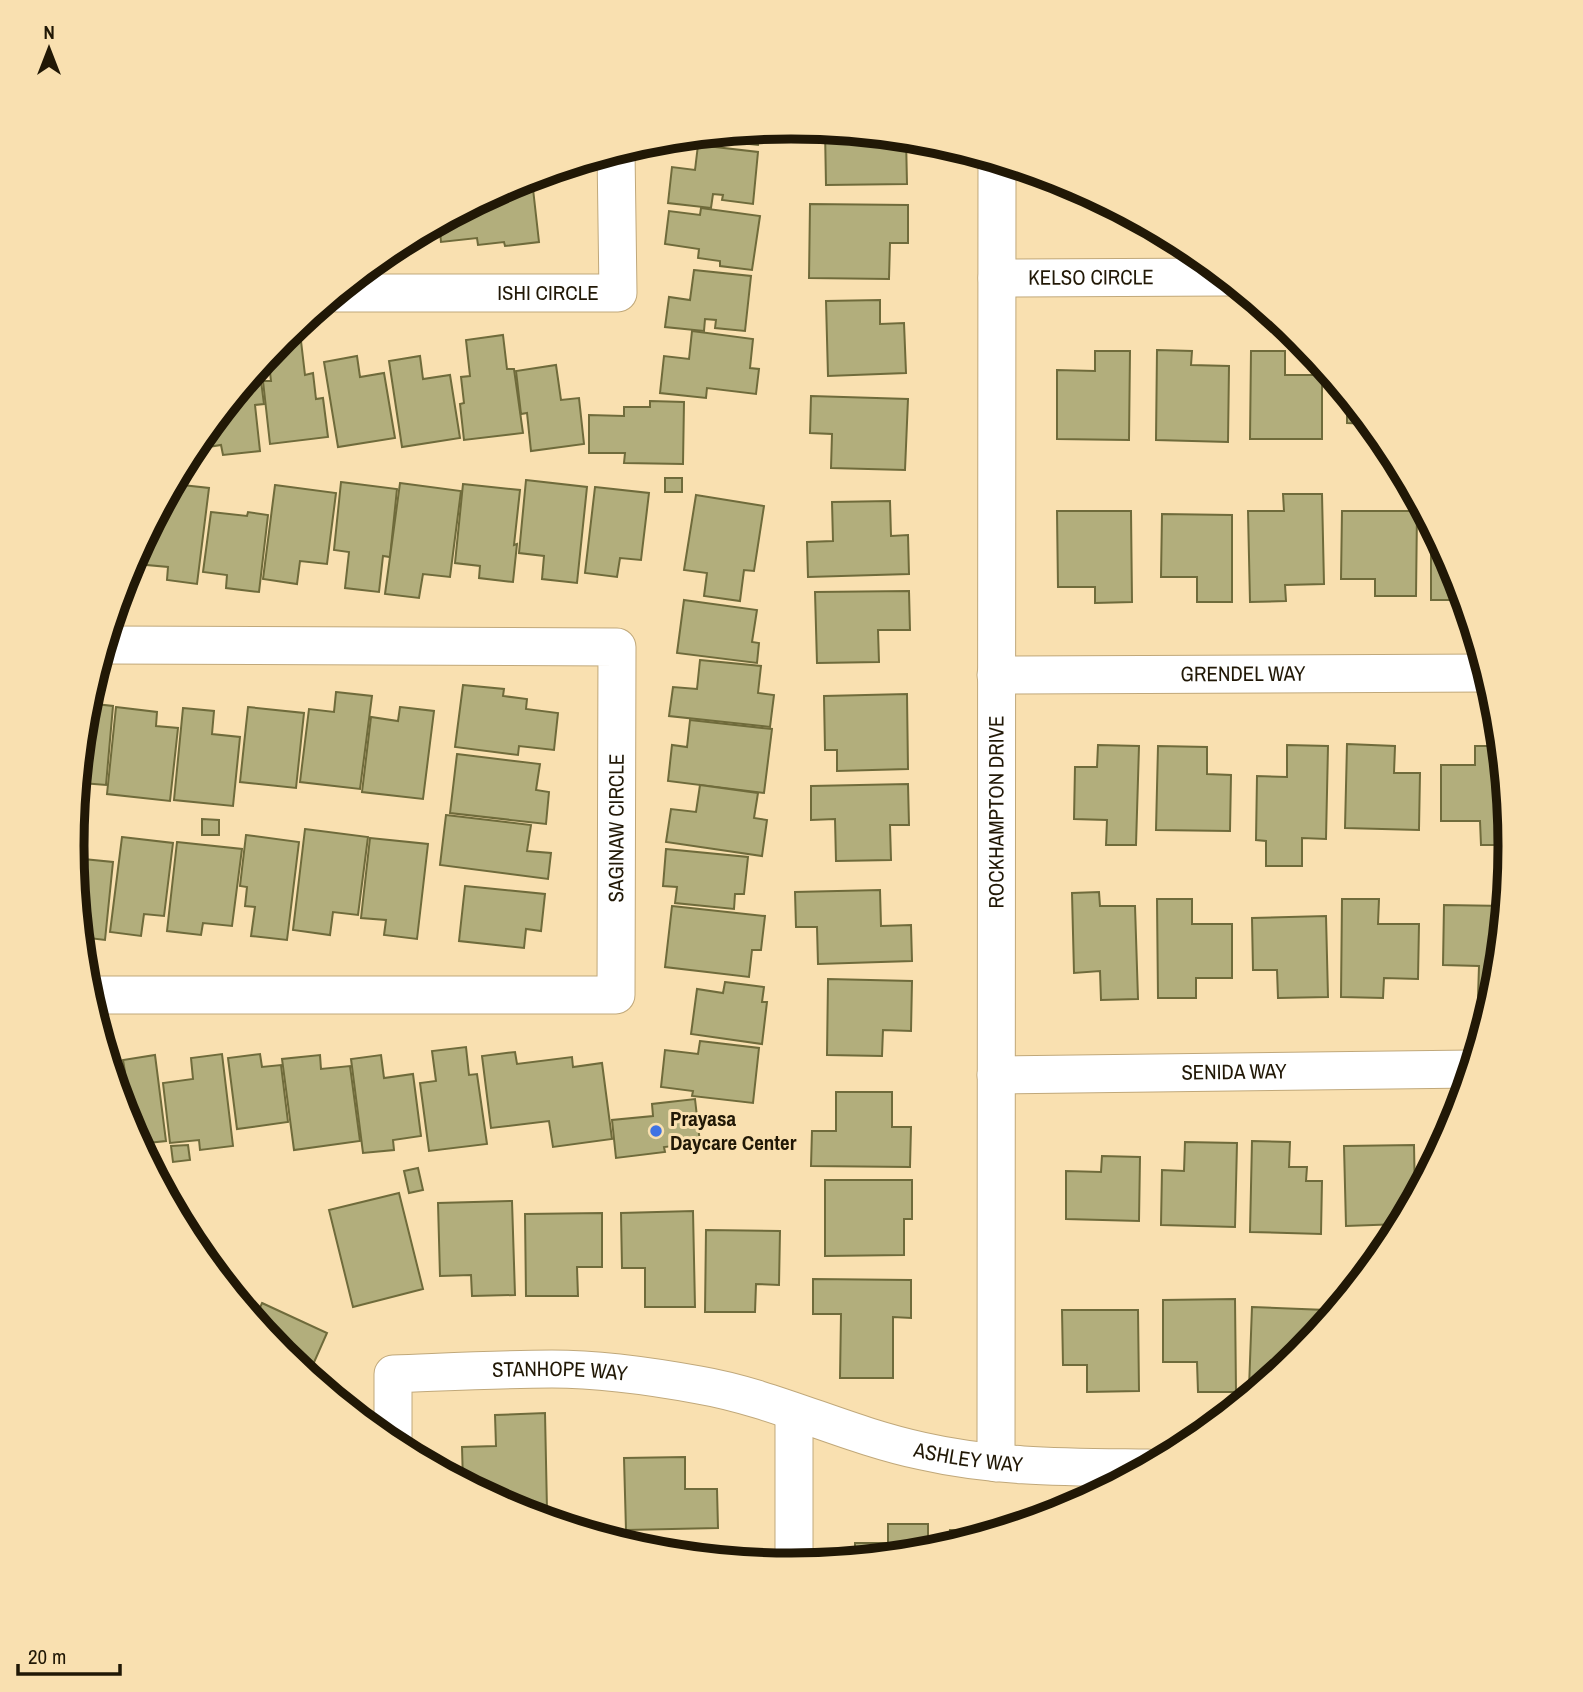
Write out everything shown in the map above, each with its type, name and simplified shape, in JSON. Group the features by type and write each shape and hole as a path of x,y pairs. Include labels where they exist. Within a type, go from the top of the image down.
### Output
{"street":[{"name":"ISHI CIRCLE","path":"351,293 618,293 617,161"},
{"name":"ROCKHAMPTON DRIVE","path":"996,1463 997,170"},
{"name":"KELSO CIRCLE","path":"997,278 1211,277"},
{"name":"SAGINAW CIRCLE","path":"100,995 616,995 617,647 114,645"},
{"name":"GRENDEL WAY","path":"996,675 1477,673"},
{"name":"SENIDA WAY","path":"996,1075 1462,1069"},
{"name":"STANHOPE WAY","path":"393,1430 393,1374 554,1369 629,1373 702,1385 794,1412"},
{"name":"ASHLEY WAY","path":"794,1412 846,1431 922,1451 996,1463 1129,1468"},
{"path":"794,1412 794,1554"}],"building":[{"path":"759,140 758,145 728,142"},
{"path":"825,140 906,148 907,184 826,185"},
{"path":"698,145 758,152 753,204 722,200 723,195 713,194 711,208 668,203 672,167 695,170"},
{"path":"533,188 539,242 505,246 504,242 478,245 477,238 441,242 440,232"},
{"path":"810,204 908,205 908,243 890,243 889,279 809,278"},
{"path":"701,208 760,216 752,270 720,266 720,261 698,258 699,249 665,244 669,211 700,215"},
{"path":"694,270 751,276 745,331 715,328 716,320 705,319 704,331 665,327 669,297 690,300"},
{"path":"880,300 880,324 904,323 906,373 828,376 826,301"},
{"path":"692,331 753,339 750,368 759,369 756,394 707,388 706,398 660,393 664,356 689,359"},
{"path":"503,335 507,369 514,369 523,433 464,440 460,404 464,403 461,377 470,376 466,340"},
{"path":"296,341 301,341 305,375 313,373 316,399 323,398 328,437 270,444 263,381 271,381 270,369"},
{"path":"1157,350 1192,351 1191,365 1229,366 1228,442 1156,440"},
{"path":"1095,351 1130,351 1129,440 1057,439 1057,370 1095,371"},
{"path":"1251,351 1285,351 1285,375 1318,375 1322,379 1322,439 1250,439"},
{"path":"357,356 360,377 384,373 395,438 338,447 324,362"},
{"path":"420,356 423,379 450,375 460,438 402,447 389,361"},
{"path":"556,365 561,400 579,398 584,444 531,451 527,413 521,414 516,371"},
{"path":"261,379 264,404 255,405 260,451 223,455 221,445 208,447 230,415"},
{"path":"811,396 908,399 905,470 831,468 832,434 810,433"},
{"path":"650,401 684,402 683,464 624,463 625,453 589,453 589,415 624,416 624,407 650,407"},
{"path":"1347,408 1359,424 1347,423"},
{"path":"665,478 682,478 682,492 665,492"},
{"path":"526,480 587,487 577,583 542,579 544,556 519,553"},
{"path":"341,482 397,489 390,557 383,556 379,592 345,588 349,552 334,550"},
{"path":"400,483 461,491 450,577 423,574 419,598 385,594"},
{"path":"463,484 520,490 513,582 479,578 480,566 455,563"},
{"path":"183,485 209,488 197,584 167,580 168,567 143,565 157,533"},
{"path":"275,485 336,493 327,564 300,561 297,584 263,579"},
{"path":"595,487 649,493 641,560 620,558 617,577 585,573"},
{"path":"1283,494 1322,494 1324,584 1285,585 1286,601 1250,602 1248,511 1284,511"},
{"path":"696,495 764,506 754,571 744,570 740,601 704,596 707,573 684,570"},
{"path":"890,501 891,536 908,535 909,574 808,577 807,542 833,541 832,502"},
{"path":"1057,511 1131,511 1132,602 1095,603 1095,587 1058,587"},
{"path":"1342,511 1414,511 1417,516 1416,596 1375,596 1375,579 1341,579"},
{"path":"211,512 247,516 248,512 268,515 259,592 226,588 227,575 203,572"},
{"path":"1162,514 1232,515 1232,602 1197,602 1197,577 1161,577"},
{"path":"1431,544 1454,600 1431,600"},
{"path":"909,591 910,630 878,630 879,662 817,663 815,592"},
{"path":"684,600 757,610 752,642 759,643 757,663 677,653"},
{"path":"700,660 761,666 758,693 774,695 770,727 669,716 673,687 697,689"},
{"path":"463,685 504,689 503,696 527,699 526,709 558,713 554,750 519,746 518,755 455,747"},
{"path":"336,692 372,696 360,789 300,782 309,709 334,712"},
{"path":"907,694 908,769 837,771 837,750 825,750 824,696"},
{"path":"99,704 113,706 106,785 87,783"},
{"path":"116,707 157,712 156,726 178,728 170,801 107,794"},
{"path":"248,707 304,713 296,788 240,782"},
{"path":"400,707 434,711 423,799 362,792 371,717 398,721"},
{"path":"183,708 214,711 212,734 240,737 233,806 174,800"},
{"path":"690,720 772,729 764,793 668,781 672,745 687,747"},
{"path":"1347,744 1395,746 1394,773 1420,773 1419,830 1345,828"},
{"path":"1098,745 1139,746 1136,845 1106,845 1107,820 1074,819 1075,767 1097,767"},
{"path":"1287,745 1328,746 1326,839 1302,838 1302,866 1266,866 1266,841 1256,840 1257,776 1287,777"},
{"path":"1158,746 1207,747 1207,774 1231,775 1230,831 1156,830"},
{"path":"1475,746 1492,746 1499,845 1481,845 1480,821 1441,821 1441,765 1475,765"},
{"path":"457,754 540,764 536,790 549,792 546,824 450,813"},
{"path":"908,784 909,825 890,825 891,860 836,861 835,819 811,820 811,786"},
{"path":"700,785 758,793 754,818 767,820 762,856 666,842 671,809 696,812"},
{"path":"446,815 531,825 527,851 551,853 548,879 440,865"},
{"path":"202,819 219,820 219,835 202,835"},
{"path":"305,829 368,837 358,915 333,912 330,935 293,930"},
{"path":"246,835 299,842 287,940 251,936 255,907 245,906 247,887 240,886"},
{"path":"122,837 173,843 164,916 144,914 141,936 110,932"},
{"path":"370,838 428,844 417,939 384,935 386,920 361,918"},
{"path":"177,842 242,849 232,926 203,923 201,935 167,931"},
{"path":"666,849 748,857 744,894 735,894 734,909 675,903 677,887 663,886"},
{"path":"85,859 113,862 105,940 90,938"},
{"path":"465,886 545,894 541,931 526,929 524,948 459,941"},
{"path":"880,890 881,926 911,925 912,961 818,964 817,927 796,927 795,892"},
{"path":"1099,892 1100,906 1135,906 1138,999 1101,1000 1100,971 1074,973 1072,893"},
{"path":"1157,899 1192,899 1192,924 1232,924 1232,978 1196,978 1196,998 1158,998"},
{"path":"1342,899 1379,899 1378,924 1419,924 1418,979 1384,978 1383,998 1341,997"},
{"path":"1444,905 1496,906 1482,997 1478,997 1479,966 1443,965"},
{"path":"672,906 765,916 761,950 752,950 749,977 665,967"},
{"path":"1326,916 1328,997 1278,998 1277,970 1253,970 1252,918"},
{"path":"828,979 912,981 911,1031 883,1030 882,1056 827,1055"},
{"path":"725,982 764,987 762,1002 767,1002 762,1044 691,1034 697,989 723,993"},
{"path":"700,1041 759,1048 753,1103 692,1096 693,1091 661,1087 665,1050 698,1054"},
{"path":"466,1047 469,1075 477,1074 487,1144 429,1151 420,1083 436,1081 432,1051"},
{"path":"515,1052 517,1064 572,1057 573,1067 602,1063 612,1139 553,1147 549,1121 491,1128 482,1056"},
{"path":"222,1054 233,1146 200,1150 199,1140 170,1143 163,1083 193,1079 191,1058"},
{"path":"260,1054 262,1067 281,1065 288,1122 237,1129 228,1058"},
{"path":"155,1055 166,1141 150,1143 122,1073 125,1072 123,1060"},
{"path":"320,1055 321,1069 350,1066 360,1141 294,1150 282,1059"},
{"path":"381,1055 384,1078 413,1074 421,1136 393,1140 394,1150 363,1153 351,1059"},
{"path":"836,1092 892,1092 892,1127 911,1127 910,1167 811,1166 812,1131 836,1131"},
{"name":"Prayasa Daycare Center","path":"695,1099 700,1143 664,1147 665,1152 616,1158 612,1120 653,1116 652,1104"},
{"path":"1252,1141 1290,1142 1289,1167 1307,1167 1306,1181 1322,1181 1321,1234 1250,1232"},
{"path":"1185,1142 1237,1143 1235,1227 1161,1225 1162,1170 1184,1171"},
{"path":"188,1145 190,1160 173,1162 171,1146"},
{"path":"1414,1145 1415,1180 1389,1224 1346,1226 1344,1146"},
{"path":"1102,1156 1140,1157 1139,1221 1066,1219 1066,1171 1101,1172"},
{"path":"418,1168 423,1190 409,1193 404,1171"},
{"path":"825,1180 912,1180 912,1219 904,1219 904,1255 825,1256"},
{"path":"399,1193 423,1289 353,1307 329,1210"},
{"path":"512,1201 515,1295 472,1296 471,1275 440,1276 438,1203"},
{"path":"693,1211 695,1307 645,1307 645,1268 622,1268 621,1213"},
{"path":"602,1213 602,1267 577,1267 578,1296 526,1296 525,1214"},
{"path":"706,1230 780,1231 779,1285 756,1284 755,1312 705,1312"},
{"path":"813,1279 911,1280 911,1318 893,1317 893,1378 840,1378 841,1314 813,1314"},
{"path":"1235,1299 1236,1392 1198,1392 1197,1362 1163,1362 1163,1300"},
{"path":"262,1303 327,1333 312,1366 291,1346 259,1311"},
{"path":"1252,1307 1325,1310 1292,1346 1249,1385"},
{"path":"1062,1310 1138,1310 1139,1391 1087,1392 1087,1365 1063,1365"},
{"path":"545,1413 547,1510 463,1472 462,1447 496,1446 495,1415"},
{"path":"685,1457 685,1489 717,1489 718,1528 626,1530 624,1458"},
{"path":"888,1524 928,1524 928,1540 855,1550 855,1543 888,1543"},
{"path":"950,1530 969,1531 950,1535"}],"place":[{"name":"Prayasa Daycare Center","path":"656,1131"}]}
